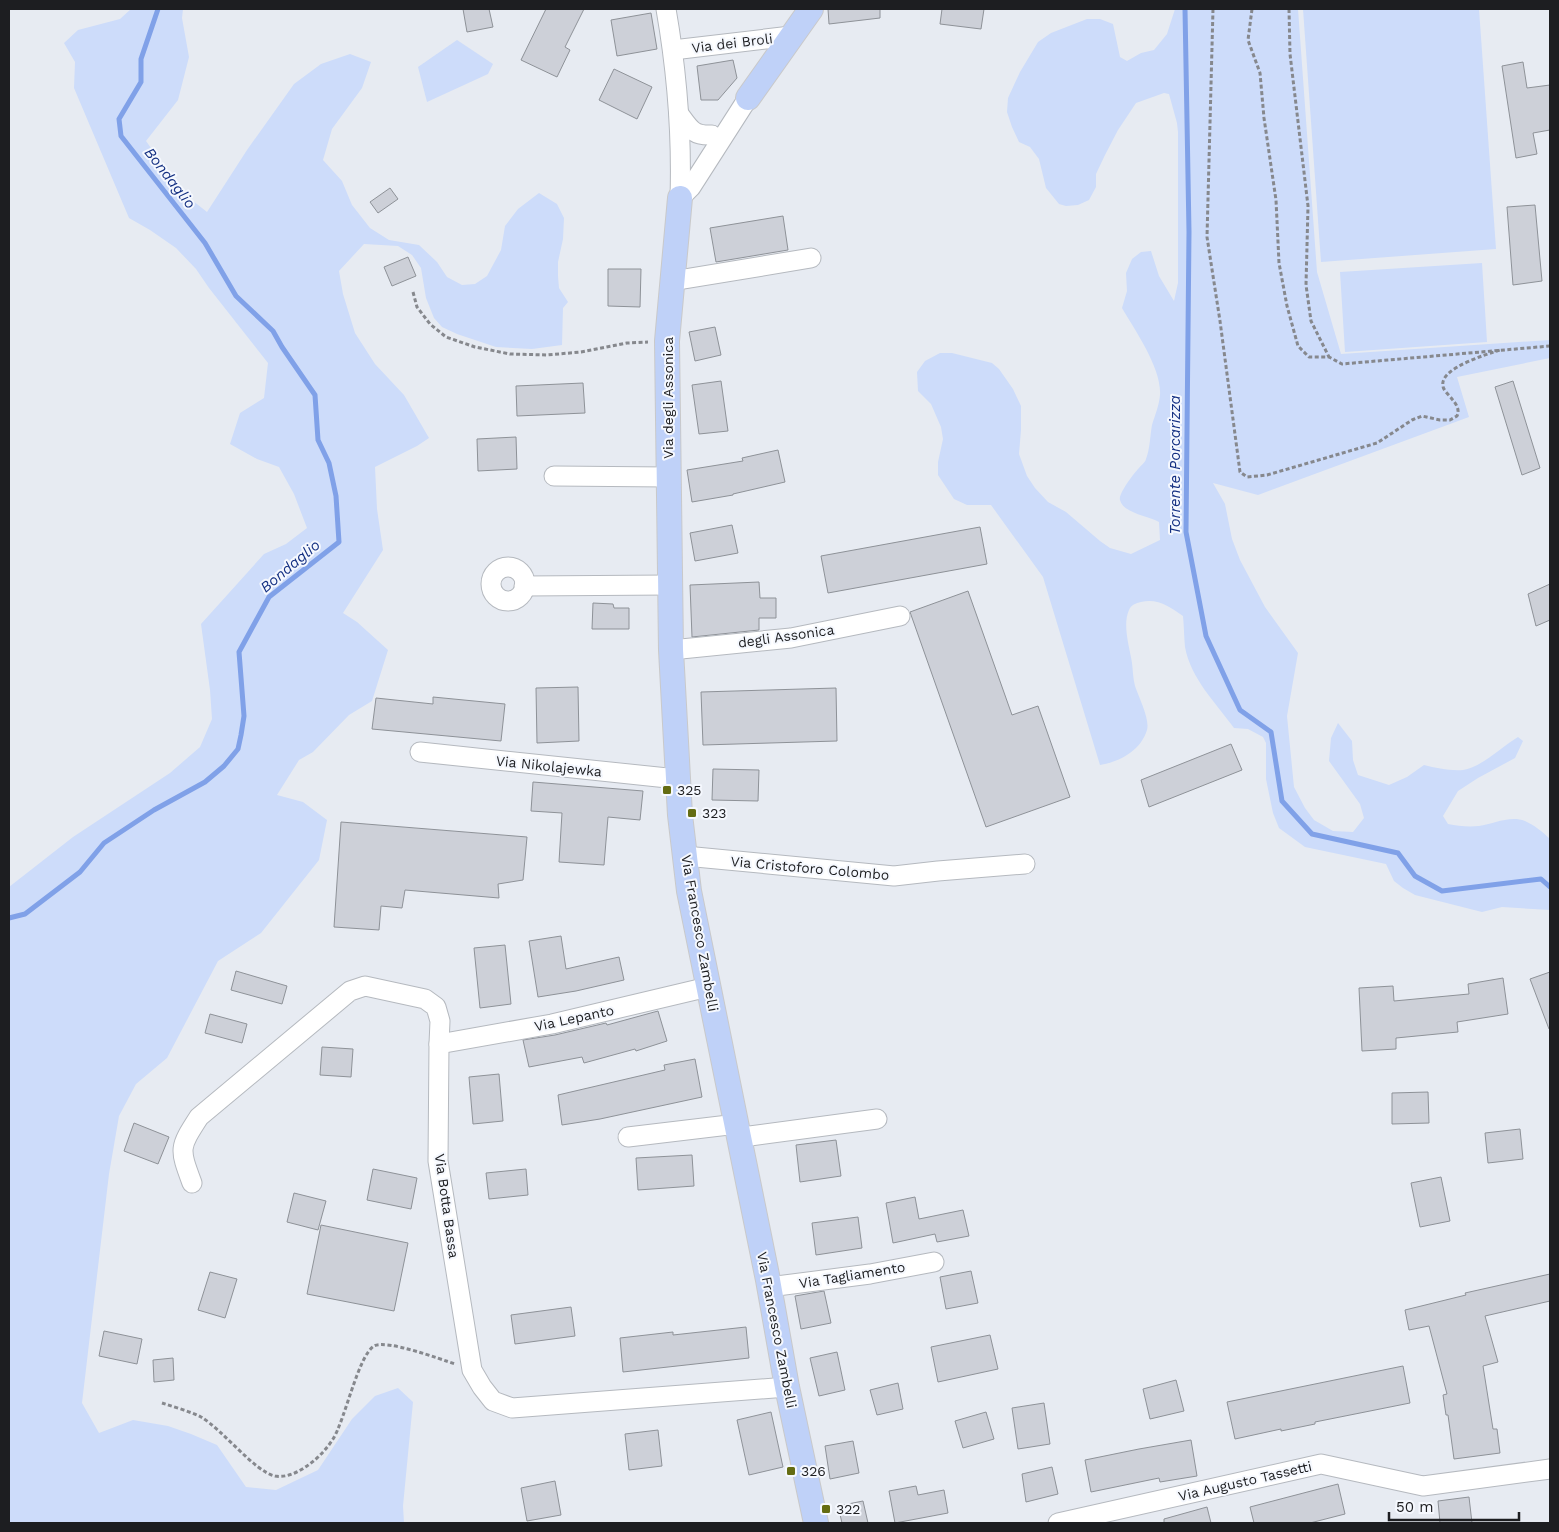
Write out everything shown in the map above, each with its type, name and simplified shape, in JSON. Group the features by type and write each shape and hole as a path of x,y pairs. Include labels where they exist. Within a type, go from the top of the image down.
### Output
{"main road":[{"path":"748,98 811,9"},
{"name":"Via degli Assonica","path":"678,784 671,650 666,341 680,198"},
{"name":"Via Francesco Zambelli","path":"678,784 689,891 769,1286 787,1387 816,1523"}],"street":[{"name":"Via degli Assonica","path":"666,9 673,50 679,114 680,198"},
{"name":"Via dei Broli","path":"673,50 791,36"},
{"path":"680,174 692,163 712,135 748,98"},
{"path":"680,198 691,187 748,98"},
{"path":"679,114 693,132 701,136 712,135"},
{"path":"672,280 812,258"},
{"path":"554,476 668,477"},
{"path":"524,586 670,585"},
{"name":"degli Assonica","path":"671,650 791,638 900,616"},
{"name":"Via Nikolajewka","path":"420,752 678,784"},
{"name":"Via Cristoforo Colombo","path":"685,856 894,876 1025,864"},
{"name":"Via Botta Bassa","path":"192,1183 182,1146 199,1117 350,991 365,986 425,999 436,1008 440,1021 438,1161 472,1370 493,1401 512,1408 787,1387"},
{"name":"Via Lepanto","path":"439,1044 552,1024 708,987"},
{"path":"628,1137 738,1130 750,1136 877,1119"},
{"name":"Via Tagliamento","path":"769,1286 870,1274 934,1262"},
{"name":"Via Augusto Tassetti","path":"1058,1523 1321,1464 1423,1486 1550,1469"}],"path":[{"path":"1212,9 1207,237 1240,472 1247,477 1267,475 1378,444 1412,420 1422,416 1450,420 1458,416 1459,412 1457,406 1442,387 1443,380 1449,373 1465,362 1500,350"},
{"path":"1252,9 1248,40 1260,73 1264,118 1276,200 1279,262 1287,306 1298,346 1309,356 1329,357 1342,364 1550,346"},
{"path":"1289,9 1290,54 1308,206 1306,285 1311,321 1329,357"},
{"path":"413,292 417,307 430,324 446,337 493,351 510,354 547,355 581,352 627,343 666,341"},
{"path":"162,1403 201,1418 228,1438 258,1467 276,1476 289,1475 296,1474 318,1458 334,1438 362,1362 374,1346 384,1344 425,1354 472,1370"}],"shaded area":[{"path":"131,9 183,9 182,18 189,57 178,100 146,141 183,193 207,212 247,150 294,84 321,64 350,54 371,62 362,88 332,129 323,160 342,181 352,205 370,228 389,240 419,245 437,262 447,277 462,285 475,284 487,276 501,250 505,226 518,209 539,193 557,204 564,218 558,276 559,288 568,302 563,308 562,345 532,349 496,347 442,327 434,318 426,298 421,268 412,255 398,246 364,244 339,271 343,294 355,333 375,364 404,395 429,438 375,467 377,509 383,550 343,613 357,622 388,650 372,701 349,715 313,752 299,760 277,795 303,802 327,820 319,860 261,933 218,961 167,1058 136,1084 119,1116 109,1174 82,1403 99,1433 133,1420 168,1426 217,1445 246,1487 276,1490 318,1470 352,1419 375,1396 398,1388 413,1402 403,1506 404,1523 9,1523 9,887 73,837 170,773 200,747 212,719 201,624 264,554 286,544 307,528 294,494 279,467 257,459 230,444 240,413 264,398 268,363 196,269 176,248 129,218 74,88 75,62 64,43 78,30 120,19"},
{"path":"1175,9 1298,9 1317,272 1341,354 1550,340 1550,358 1457,377 1469,417 1258,495 1213,483 1225,504 1232,539 1240,560 1265,607 1298,653 1287,716 1294,787 1314,820 1333,831 1353,832 1364,818 1360,804 1329,761 1331,738 1338,723 1352,741 1353,760 1358,775 1389,785 1407,777 1424,765 1453,770 1470,768 1484,761 1518,737 1523,741 1515,758 1458,791 1443,816 1448,824 1459,826 1479,826 1508,819 1519,819 1532,825 1550,839 1550,910 1502,907 1482,912 1415,895 1394,881 1386,864 1305,847 1279,828 1273,813 1266,779 1266,743 1263,737 1248,729 1234,728 1205,690 1193,670 1185,647 1183,616 1158,602 1147,601 1134,604 1129,610 1126,623 1134,683 1146,714 1147,730 1140,743 1129,754 1115,761 1100,765 1043,577 991,505 967,505 954,499 938,475 938,462 943,439 941,427 931,404 918,391 917,372 925,361 940,353 952,353 992,363 999,369 1013,389 1021,406 1019,454 1027,476 1048,502 1066,512 1110,548 1131,554 1160,540 1159,522 1131,511 1120,500 1121,493 1147,455 1160,395 1157,374 1152,362 1122,308 1127,291 1126,273 1132,259 1141,252 1151,251 1159,276 1174,301 1178,283 1178,132 1169,94 1164,93 1136,103 1118,130 1105,155 1096,174 1096,187 1089,200 1078,205 1066,206 1059,204 1046,188 1039,159 1030,147 1019,142 1007,112 1008,98 1020,72 1038,42 1051,33 1087,19 1100,19 1113,24 1120,57 1127,61 1141,53 1154,50 1167,34"},
{"path":"1303,9 1479,9 1496,249 1321,262"},
{"path":"457,40 493,64 488,74 427,102 418,67"},
{"path":"1482,263 1487,342 1345,352 1340,272"}],"building":[{"path":"463,9 489,9 493,27 467,32"},
{"path":"546,9 584,9 565,47 570,50 557,77 521,60"},
{"path":"828,9 880,9 880,18 829,24"},
{"path":"942,9 984,9 981,29 940,24"},
{"path":"651,13 657,49 617,56 611,20"},
{"path":"733,60 737,78 718,100 701,100 697,66"},
{"path":"1523,62 1527,88 1550,85 1550,130 1533,133 1537,154 1516,158 1502,66"},
{"path":"614,69 652,87 637,119 599,100"},
{"path":"390,188 398,199 378,213 370,202"},
{"path":"1535,205 1542,281 1513,285 1507,207"},
{"path":"783,216 788,250 716,262 710,228"},
{"path":"408,257 416,276 392,286 384,267"},
{"path":"608,269 641,269 640,307 608,306"},
{"path":"715,327 721,355 695,361 689,332"},
{"path":"721,381 728,431 699,434 692,385"},
{"path":"1513,381 1540,468 1522,475 1495,387"},
{"path":"583,383 585,413 517,416 516,386"},
{"path":"516,437 517,469 478,471 477,439"},
{"path":"778,450 785,482 733,495 692,502 687,470 743,461 742,458"},
{"path":"732,525 738,553 695,561 690,533"},
{"path":"980,527 987,564 828,593 821,556"},
{"path":"759,582 760,598 776,598 776,618 759,618 759,630 692,637 690,585"},
{"path":"1550,584 1550,620 1536,626 1528,594"},
{"path":"968,591 1012,715 1038,706 1070,797 986,827 910,612"},
{"path":"593,603 613,604 614,608 629,608 629,629 592,629"},
{"path":"578,687 579,741 537,743 536,688"},
{"path":"836,688 837,741 703,745 701,692"},
{"path":"433,697 505,704 501,741 372,729 376,698 433,704"},
{"path":"1231,744 1242,770 1149,807 1141,780"},
{"path":"713,769 759,770 758,801 712,800"},
{"path":"533,782 643,791 640,820 608,817 604,865 559,862 562,813 531,811"},
{"path":"341,822 527,837 523,880 498,884 499,898 405,890 402,908 381,906 379,930 334,927"},
{"path":"561,936 566,969 619,957 624,980 538,997 529,941"},
{"path":"505,945 511,1004 480,1008 474,948"},
{"path":"236,971 287,986 282,1004 231,990"},
{"path":"1550,972 1550,1029 1549,1029 1530,979"},
{"path":"1503,978 1508,1014 1457,1022 1458,1032 1396,1038 1396,1049 1362,1051 1359,988 1393,986 1394,1001 1469,994 1468,984"},
{"path":"658,1011 667,1041 636,1051 635,1049 584,1063 582,1057 529,1067 523,1040 555,1035 606,1023 607,1025"},
{"path":"210,1014 247,1024 242,1043 205,1033"},
{"path":"322,1047 353,1049 351,1077 320,1075"},
{"path":"695,1059 702,1097 600,1119 562,1125 558,1095 665,1070 664,1065"},
{"path":"499,1074 503,1121 473,1124 469,1077"},
{"path":"1428,1092 1429,1123 1392,1124 1392,1093"},
{"path":"134,1123 169,1137 158,1164 124,1151"},
{"path":"1520,1129 1523,1159 1488,1163 1485,1133"},
{"path":"836,1140 841,1176 800,1182 796,1145"},
{"path":"692,1155 694,1186 638,1190 636,1158"},
{"path":"373,1169 417,1178 411,1209 367,1200"},
{"path":"526,1169 528,1195 489,1199 486,1173"},
{"path":"1441,1177 1450,1221 1420,1227 1411,1183"},
{"path":"294,1193 326,1201 318,1230 287,1222"},
{"path":"915,1197 919,1219 963,1210 969,1236 937,1242 935,1234 893,1243 886,1203"},
{"path":"858,1217 862,1248 816,1255 812,1223"},
{"path":"321,1225 408,1243 394,1311 307,1294"},
{"path":"971,1271 978,1303 946,1309 940,1277"},
{"path":"210,1272 237,1279 225,1318 198,1310"},
{"path":"1550,1274 1550,1301 1485,1316 1498,1362 1483,1366 1493,1429 1497,1429 1500,1453 1454,1459 1448,1415 1446,1415 1443,1395 1447,1394 1429,1326 1409,1330 1405,1310 1466,1295 1465,1293"},
{"path":"824,1291 831,1323 801,1329 795,1296"},
{"path":"571,1307 575,1336 515,1344 511,1315"},
{"path":"746,1327 749,1358 623,1372 620,1338 673,1332 673,1335"},
{"path":"104,1331 142,1339 137,1364 99,1356"},
{"path":"990,1335 998,1369 938,1382 931,1347"},
{"path":"837,1352 845,1390 819,1396 810,1358"},
{"path":"173,1358 174,1380 154,1382 153,1360"},
{"path":"1403,1366 1410,1403 1235,1439 1227,1402"},
{"path":"1176,1380 1184,1411 1150,1419 1143,1389"},
{"path":"898,1383 903,1409 877,1415 870,1390"},
{"path":"1044,1403 1050,1444 1018,1449 1012,1408"},
{"path":"771,1412 783,1467 749,1475 737,1420"},
{"path":"986,1412 994,1439 963,1448 955,1421"},
{"path":"658,1430 662,1466 629,1470 625,1434"},
{"path":"1191,1440 1197,1476 1160,1482 1159,1478 1091,1492 1085,1460"},
{"path":"853,1441 859,1473 830,1479 825,1446"},
{"path":"1052,1467 1058,1494 1026,1502 1022,1474"},
{"path":"555,1481 561,1515 527,1521 521,1488"},
{"path":"1338,1484 1345,1514 1310,1523 1254,1523 1250,1507"},
{"path":"916,1486 918,1495 944,1490 948,1513 895,1523 889,1491"},
{"path":"1469,1497 1472,1523 1440,1523 1438,1501"},
{"path":"863,1501 868,1523 842,1523 838,1506"},
{"path":"1207,1507 1211,1523 1164,1523 1164,1519"}],"waterway":[{"name":"Bondaglio","path":"9,918 25,914 80,872 104,843 154,810 205,782 224,766 238,749 244,716 239,652 269,597 339,542 336,496 329,463 318,440 315,395 273,331 236,296 205,243 121,136 119,119 141,82 141,59 158,9"},
{"name":"Torrente Porcarizza","path":"1185,9 1189,232 1186,532 1206,636 1240,710 1271,732 1282,801 1312,834 1398,853 1415,876 1442,891 1541,879 1550,887"}],"place":[{"name":"325","path":"667,790"},
{"name":"323","path":"692,813"},
{"name":"326","path":"791,1471"},
{"name":"322","path":"826,1509"}]}
